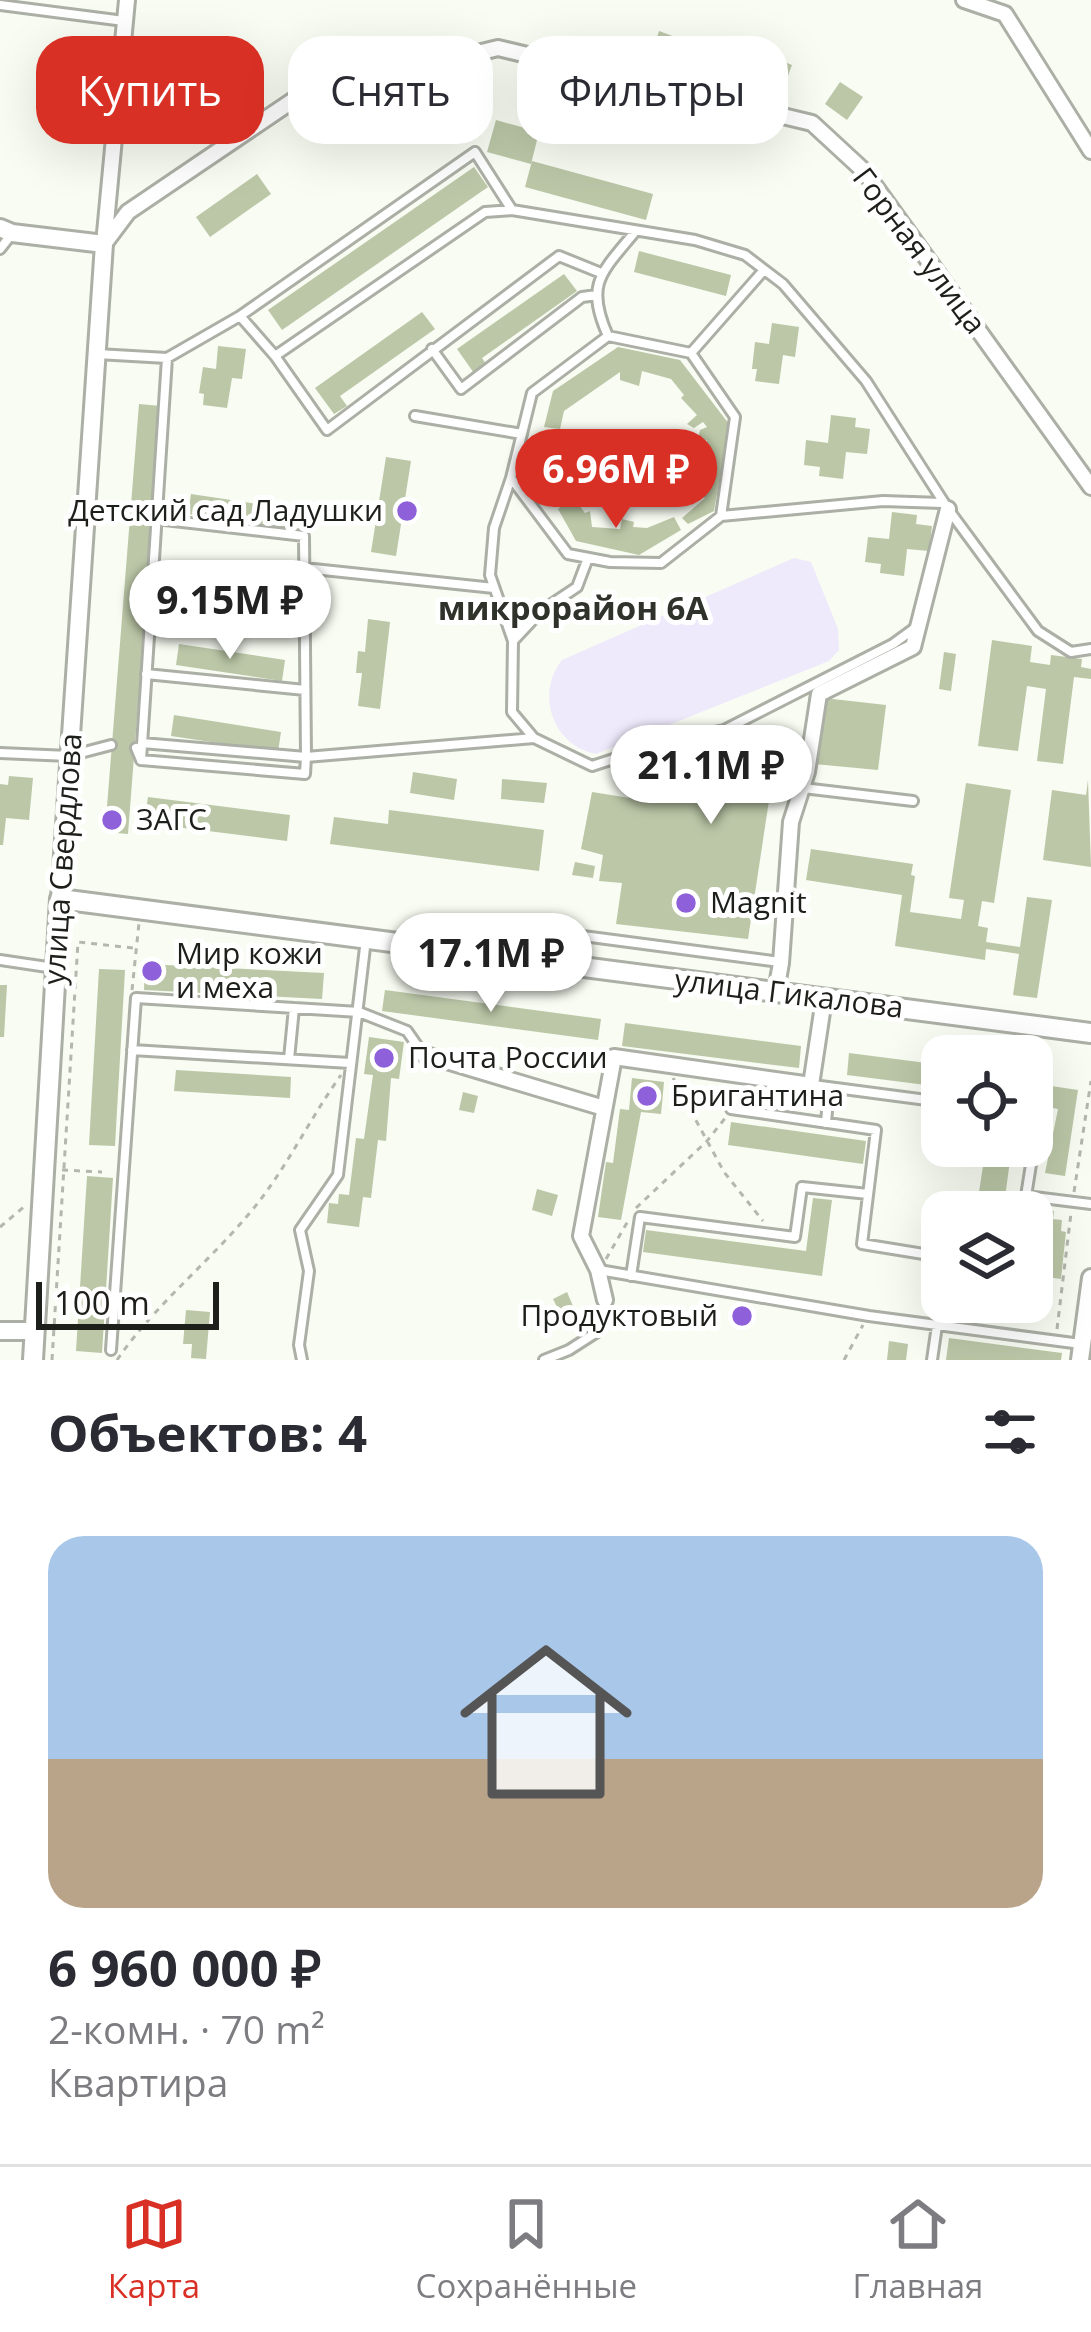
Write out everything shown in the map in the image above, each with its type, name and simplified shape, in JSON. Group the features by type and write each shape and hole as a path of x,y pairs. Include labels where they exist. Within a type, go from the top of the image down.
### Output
{"main road":[{"name":"улица Гикалова","path":"60,898 1091,1033"},
{"name":"улица Свердлова","path":"32,1360 60,898"}],"street":[{"path":"964,0 1005,7 1091,151"},
{"name":"улица Свердлова","path":"60,898 104,244 129,7"},
{"name":"Горная улица","path":"104,244 128,212 298,97 498,48 812,122 864,171 1091,487"},
{"path":"6,231 104,244"},
{"path":"776,991 791,822 819,694 913,646 946,506"},
{"path":"605,1300 598,1270 581,1236 614,1058 811,1085 824,999"},
{"path":"423,1054 604,1108"},
{"path":"1081,1352 1091,1278"},
{"path":"0,1331 35,1330"}],"lane":[{"path":"0,5 129,7"},
{"path":"97,354 167,358 239,316 475,152 512,210"},
{"path":"275,356 485,212 512,210 745,255 782,284 866,381 946,506 1038,631 1071,652 1091,649"},
{"path":"0,249 6,231"},
{"path":"608,336 595,307 601,273 635,232"},
{"path":"239,316 275,356 327,430 559,256 601,273"},
{"path":"691,353 764,270"},
{"path":"432,350 461,389 582,297 597,296"},
{"path":"722,516 735,417 691,353 608,336 532,393 512,478 494,529 490,575 513,641 512,712 534,738 592,766 672,740 724,730 893,644 915,628"},
{"path":"156,519 304,536 305,774 140,760 139,746 167,358"},
{"path":"416,416 522,434"},
{"path":"512,478 568,554 661,563 722,516 883,501 946,506"},
{"path":"513,641 541,611 577,587 588,558"},
{"path":"304,568 494,587"},
{"path":"152,595 304,614"},
{"path":"146,674 305,690"},
{"path":"139,746 306,757 534,738"},
{"path":"0,753 69,756 111,745"},
{"path":"802,788 913,801"},
{"path":"510,958 568,934 782,962"},
{"path":"302,1360 298,1346 309,1271 301,1230 338,1174 366,938"},
{"path":"0,960 56,968"},
{"path":"111,1350 136,998 359,1012 407,1031 423,1054"},
{"path":"289,1059 294,1008"},
{"path":"132,1050 350,1063"},
{"path":"811,1085 921,1099"},
{"path":"826,1123 829,1087"},
{"path":"731,1109 876,1130 862,1244 921,1254"},
{"path":"632,1276 640,1217 795,1237 802,1187 868,1195"},
{"path":"1053,1199 1091,1204"},
{"path":"598,1270 869,1316 1056,1340 1081,1352"},
{"path":"544,1360 597,1332 605,1300"},
{"path":"932,1360 936,1324"}],"path":[{"path":"132,992 137,923"},
{"path":"52,1360 78,942 135,948"},
{"path":"117,1360 138,1329 271,1187 350,1063"},
{"path":"659,1064 674,1079 724,1172 774,1234"},
{"path":"1082,1136 1091,1081"},
{"path":"598,1270 617,1245 632,1212 707,1141 731,1109"},
{"path":"62,1169 102,1172"},
{"path":"1056,1340 1064,1273"},
{"path":"844,1360 869,1316"}],"shaded area":[{"path":"794,558 811,562 838,629 839,650 829,661 596,754 581,749 559,730 550,688 562,660"}],"building":[{"path":"840,82 863,97 847,120 825,104"},
{"path":"496,120 517,126 517,144 536,144 531,164 487,152 493,144"},
{"path":"532,161 653,194 646,220 525,187"},
{"path":"474,167 488,187 282,330 268,310"},
{"path":"257,174 271,194 210,237 196,217"},
{"path":"639,251 731,275 726,296 634,272"},
{"path":"564,274 577,291 482,358 488,367 476,376 457,349"},
{"path":"422,312 435,329 340,396 347,406 334,414 315,388"},
{"path":"772,323 799,327 795,357 783,355 779,384 755,381 757,369 752,369 755,342 769,344"},
{"path":"218,346 246,349 242,379 232,378 227,408 203,405 204,394 199,393 203,367 216,369"},
{"path":"618,347 680,360 729,424 714,511 688,524 682,518 705,498 700,496 707,440 698,439 700,430 707,427 703,422 694,428 687,424 697,415 671,379 642,371 639,386 620,380 620,372 564,411 560,429 544,427 553,391"},
{"path":"139,404 161,406 128,834 105,832"},
{"path":"831,415 856,418 855,427 870,429 867,454 846,452 843,479 819,476 820,467 804,465 806,440 828,443"},
{"path":"538,437 557,441 552,464 564,488 548,495 531,471"},
{"path":"386,457 411,461 396,556 371,552"},
{"path":"191,494 298,510 294,531 188,514"},
{"path":"573,497 585,513 590,511 592,527 620,529 622,519 634,522 633,527 647,528 674,517 681,530 639,555 576,541 558,509"},
{"path":"892,512 917,515 916,524 932,526 929,551 907,549 904,576 880,573 881,564 865,562 868,537 889,539"},
{"path":"181,569 288,585 284,605 178,589"},
{"path":"368,619 390,622 380,709 358,706 362,673 356,673 358,651 365,652"},
{"path":"992,640 1032,646 1030,662 1050,665 1051,655 1082,659 1081,667 1091,669 1091,679 1074,677 1063,764 1037,761 1046,689 1027,686 1018,751 978,746"},
{"path":"179,644 285,660 282,681 176,665"},
{"path":"944,652 956,654 951,691 939,689"},
{"path":"824,698 886,705 878,770 814,764 816,747 789,745 785,774 773,774 748,939 616,924 622,883 599,881 603,855 581,849 592,792 636,799 642,762 743,772 750,733 817,739"},
{"path":"174,715 281,732 278,752 171,736"},
{"path":"413,772 457,779 454,800 410,793"},
{"path":"9,776 33,778 29,820 6,818 0,845 0,784 8,785"},
{"path":"502,779 547,783 544,803 501,799"},
{"path":"1088,780 1091,867 1043,860 1052,790 1086,795"},
{"path":"966,783 1011,790 994,903 982,901 978,926 988,928 986,942 1020,947 1027,897 1052,900 1037,998 1013,995 1019,954 986,949 985,960 895,946 902,895 806,880 811,849 913,864 910,912 961,919 964,900 949,898"},
{"path":"148,797 290,815 287,841 144,823"},
{"path":"389,810 544,830 539,871 330,844 334,817 388,824"},
{"path":"575,862 595,866 593,878 572,875"},
{"path":"145,964 324,973 322,999 144,990"},
{"path":"99,969 125,970 115,1146 89,1145"},
{"path":"0,985 7,985 4,1037 0,1037"},
{"path":"385,990 601,1019 598,1040 382,1011"},
{"path":"625,1023 801,1046 799,1068 622,1046"},
{"path":"369,1037 404,1042 399,1079 391,1078 386,1141 378,1140 371,1198 363,1197 359,1227 327,1223 329,1203 338,1204 339,1194 349,1195 356,1138 364,1139 373,1075 364,1074"},
{"path":"849,1053 921,1062 921,1084 847,1075"},
{"path":"176,1070 291,1077 290,1098 174,1091"},
{"path":"632,1078 664,1082 661,1114 641,1112 621,1220 598,1217 606,1162 613,1163 620,1109 629,1110"},
{"path":"1053,1086 1078,1090 1065,1176 1045,1173 1046,1167 1053,1167 1058,1109 1053,1108"},
{"path":"463,1092 478,1096 474,1113 459,1110"},
{"path":"731,1122 866,1141 863,1164 728,1145"},
{"path":"983,1167 1009,1167 1006,1191 979,1191"},
{"path":"87,1176 113,1178 102,1353 76,1351"},
{"path":"537,1189 558,1195 552,1216 532,1210"},
{"path":"813,1198 832,1200 822,1276 643,1252 646,1230 806,1251"},
{"path":"1053,1219 1062,1220 1061,1231 1066,1232 1061,1279 1053,1278"},
{"path":"567,1292 576,1313 563,1319 553,1299"},
{"name":"Продуктовый","path":"735,1307 751,1310 749,1324 733,1321"},
{"path":"186,1310 210,1312 206,1359 191,1358 192,1344 183,1344"},
{"path":"949,1338 1062,1353 1061,1360 946,1360"},
{"path":"889,1341 908,1344 906,1360 887,1360"}],"place":[{"name":"Детский сад Ладушки","path":"407,511"},
{"name":"ЗАГС","path":"112,820"},
{"name":"Magnit","path":"686,903"},
{"name":"Мир кожи и меха","path":"152,971"},
{"name":"Почта России","path":"384,1058"},
{"name":"Бригантина","path":"647,1096"},
{"name":"Продуктовый","path":"742,1316"}],"district":[{"name":"микрорайон 6А","path":"573,608"}]}
